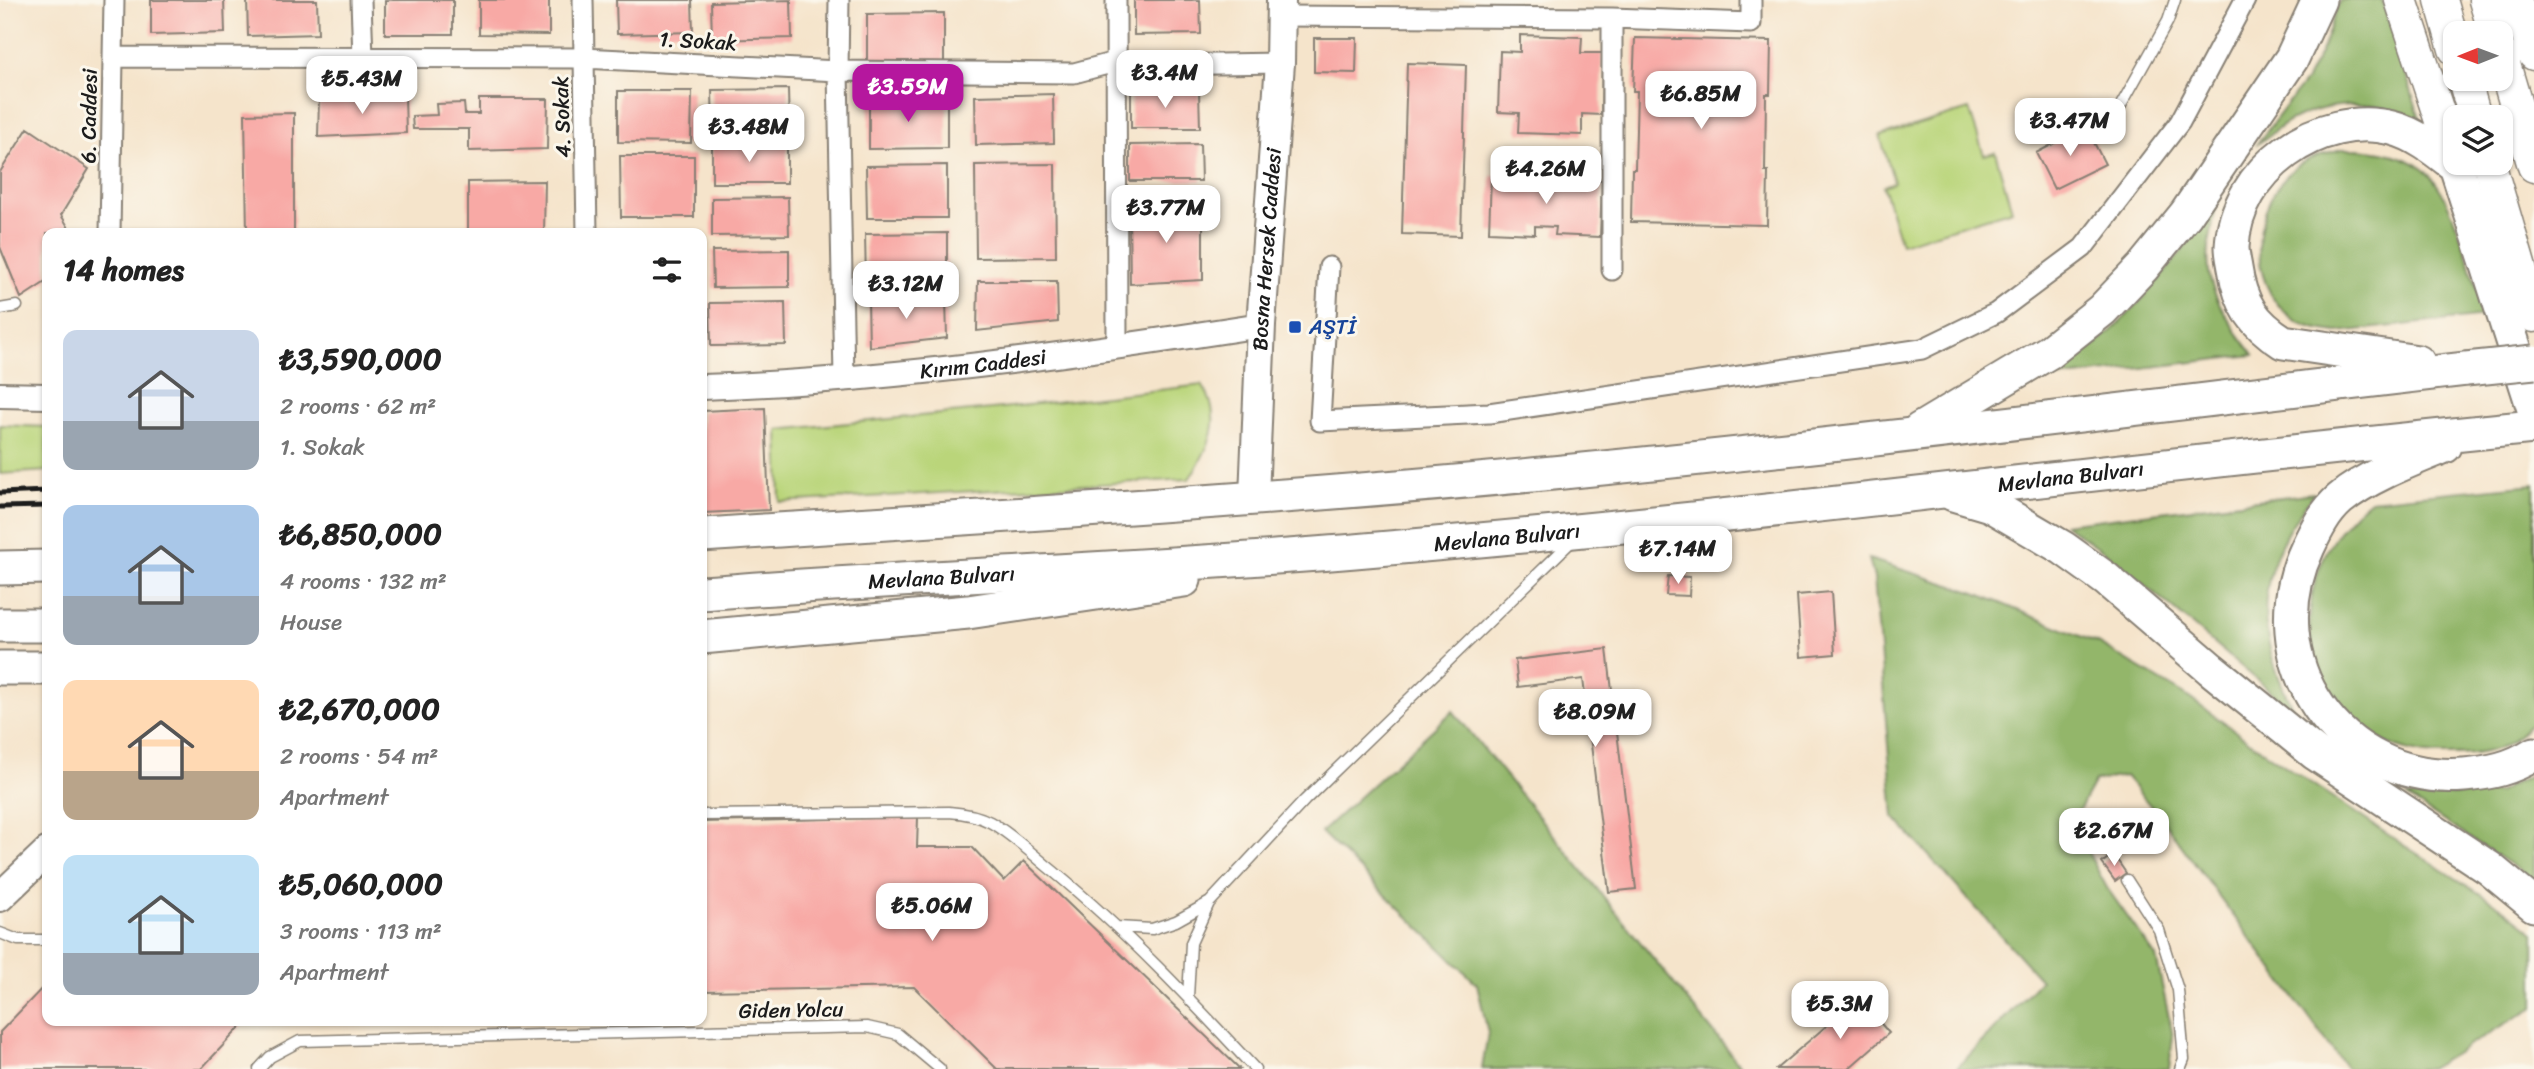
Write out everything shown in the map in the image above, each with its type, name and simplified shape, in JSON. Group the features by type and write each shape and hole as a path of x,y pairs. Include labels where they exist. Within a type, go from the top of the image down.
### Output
{"highway":[{"path":"1911,435 2049,352 2102,310 2143,267 2186,214 2292,58 2319,0"},
{"path":"2443,156 2429,145 2393,128 2350,124 2307,137 2284,151 2254,185 2239,212 2232,247 2238,285 2250,314 2265,331 2283,342 2466,369"},
{"path":"2459,175 2534,409"},
{"path":"707,534 1254,497 1562,472 1911,435 2534,362"},
{"name":"Mevlana Bulvarı","path":"707,593 853,581 1366,550 1944,492 2534,427"},
{"path":"2476,432 2363,483 2339,500 2318,525 2299,566 2291,609 2297,660 2310,691 2336,730 2354,745 2378,759 2410,772 2447,776 2489,773 2520,763 2534,754"},
{"path":"1944,492 1990,505 2063,548 2106,579 2315,753 2488,868 2534,905"},
{"path":"707,637 968,612 1097,595 1366,550"},
{"path":"0,568 42,567"},
{"path":"0,625 42,625"},
{"path":"0,668 42,668"}],"main road":[{"path":"2401,0 2443,127"},
{"path":"2441,0 2447,21"},
{"path":"2485,0 2491,21"},
{"path":"2515,0 2534,54"},
{"name":"Bosna Hersek Caddesi","path":"1254,497 1261,325 1280,63 1280,8"},
{"path":"2512,91 2534,166"},
{"path":"2493,175 2534,316"},
{"path":"0,897 42,857"}],"street":[{"name":"6. Caddesi","path":"110,228 114,0"},
{"path":"361,0 363,58"},
{"name":"4. Sokak","path":"583,0 587,228"},
{"path":"839,0 844,379"},
{"path":"1116,0 1117,347"},
{"path":"1280,8 1751,23 1751,0"},
{"path":"1329,267 1320,421 1489,413 1922,349 1996,313 2083,248 2180,122 2245,0"},
{"path":"1612,19 1612,270"},
{"name":"1. Sokak","path":"113,57 583,58 838,71 1074,73 1115,62 1159,65 1280,63"},
{"name":"Kırım Caddesi","path":"707,387 844,379 1117,347 1261,325"},
{"path":"0,395 42,396"}],"lane":[{"path":"2120,107 2168,21 2175,0"},
{"path":"0,309 18,306"},
{"path":"1117,927 1159,927 1210,902 1305,800 1584,529"},
{"path":"707,815 936,812 978,817 991,822 1117,927 1188,997 1255,1069"},
{"path":"2127,880 2159,930 2178,990 2184,1059 2179,1069"},
{"path":"1188,997 1192,943 1210,902"},
{"path":"0,933 18,940 42,940"},
{"name":"Giden Yolcu","path":"259,1069 270,1057 300,1041 867,1027 898,1034 940,1069"}],"green space":[{"path":"2340,0 2382,0 2420,118 2372,106 2340,106 2308,113 2292,120 2256,145 2306,80 2323,47"},
{"path":"1969,109 1984,155 1995,152 2012,210 1901,244 1883,186 1894,182 1880,136"},
{"path":"2342,149 2394,155 2428,173 2451,212 2486,316 2338,332 2303,324 2292,318 2277,303 2266,284 2260,264 2259,242 2270,200 2282,181 2297,166"},
{"path":"2216,206 2209,251 2210,278 2222,309 2254,355 2049,379 2083,355 2124,319 2172,264"},
{"path":"1202,385 1212,409 1212,433 1203,456 1189,479 780,502 778,430"},
{"path":"0,425 42,427 42,471 0,474"},
{"path":"2534,484 2534,721 2503,746 2472,754 2448,755 2410,751 2377,738 2363,728 2338,701 2319,671 2312,652 2310,619 2314,584 2335,538 2345,524 2370,500"},
{"path":"2314,493 2290,528 2276,557 2266,601 2269,645 2283,688 2294,711 2107,553 2064,524"},
{"path":"1869,559 1976,593 2097,643 2185,695 2269,755 2504,909 2534,932 2534,1007 2429,1069 2347,1069 2161,818 2125,776 2095,781 2079,810 2083,843 2107,888 2156,957 2173,1036 2169,1069 1956,1069 2041,980 1894,817 1874,578"},
{"path":"1453,711 1743,1069 1482,1069 1488,1033 1477,984 1321,832"},
{"path":"2534,773 2534,880 2407,797 2499,792"}],"building":[{"path":"151,0 224,0 225,33 151,35"},
{"path":"247,0 317,0 318,34 248,36"},
{"path":"385,0 453,0 453,34 385,34"},
{"path":"479,0 549,0 549,35 479,34"},
{"path":"616,0 692,0 693,32 617,34"},
{"path":"791,0 792,38 712,40 711,2"},
{"path":"1134,0 1200,0 1201,34 1134,35"},
{"path":"944,13 944,66 867,66 867,14"},
{"path":"1520,35 1582,37 1581,53 1602,53 1601,115 1582,114 1582,135 1518,133 1519,113 1498,112 1500,51 1520,52"},
{"path":"1314,38 1357,38 1356,73 1314,72"},
{"path":"1635,38 1771,41 1770,94 1766,94 1767,225 1631,222 1637,91 1633,91"},
{"path":"1407,63 1466,65 1461,236 1402,234"},
{"path":"788,89 789,129 713,130 712,90"},
{"path":"618,91 692,91 691,143 618,142"},
{"path":"1131,91 1199,91 1200,128 1131,128"},
{"path":"1053,94 1054,143 976,145 975,96"},
{"path":"405,95 406,133 318,137 319,98"},
{"path":"479,99 548,99 547,149 469,151 469,129 413,129 412,116 437,115 436,104 464,103 465,114 479,114"},
{"path":"947,99 947,148 869,149 869,100"},
{"path":"294,113 294,228 247,228 245,114"},
{"path":"2086,127 2105,164 2054,189 2036,153"},
{"path":"28,128 89,169 61,215 69,228 42,228 42,284 21,298 0,247 0,172"},
{"path":"712,144 787,145 787,183 712,183"},
{"path":"1200,144 1201,181 1130,181 1130,145"},
{"path":"620,156 694,156 694,217 621,217"},
{"path":"1055,164 1056,257 976,258 975,165"},
{"path":"947,165 947,218 867,218 866,166"},
{"path":"1491,176 1536,178 1536,186 1557,187 1557,179 1602,180 1600,237 1555,235 1556,227 1535,226 1535,234 1489,232"},
{"path":"545,181 544,228 468,228 468,182"},
{"path":"788,197 789,235 712,236 712,198"},
{"path":"1203,207 1203,280 1130,284 1129,208"},
{"path":"947,233 947,281 866,282 865,234"},
{"path":"789,250 789,287 713,288 712,251"},
{"path":"978,281 1057,281 1058,322 977,331"},
{"path":"946,298 947,338 869,347 868,299"},
{"path":"785,302 786,345 711,346 710,303"},
{"path":"765,408 769,510 707,513 707,411"},
{"path":"1668,576 1690,577 1689,596 1666,595"},
{"path":"1831,592 1835,654 1801,657 1797,595"},
{"path":"1607,649 1636,889 1609,892 1583,679 1518,687 1515,660"},
{"path":"918,817 917,847 972,847 1004,881 1024,861 1240,1069 997,1069 914,987 707,991 707,822"},
{"path":"2113,854 2126,873 2115,881 2102,863"},
{"path":"42,988 42,1026 241,1026 201,1069 0,1069 0,1032"},
{"path":"1859,998 1889,1033 1848,1069 1776,1069"}],"railway":[{"path":"0,493 42,491"},
{"path":"0,507 42,506"}],"place":[{"name":"AŞTİ","path":"1295,327"}]}
